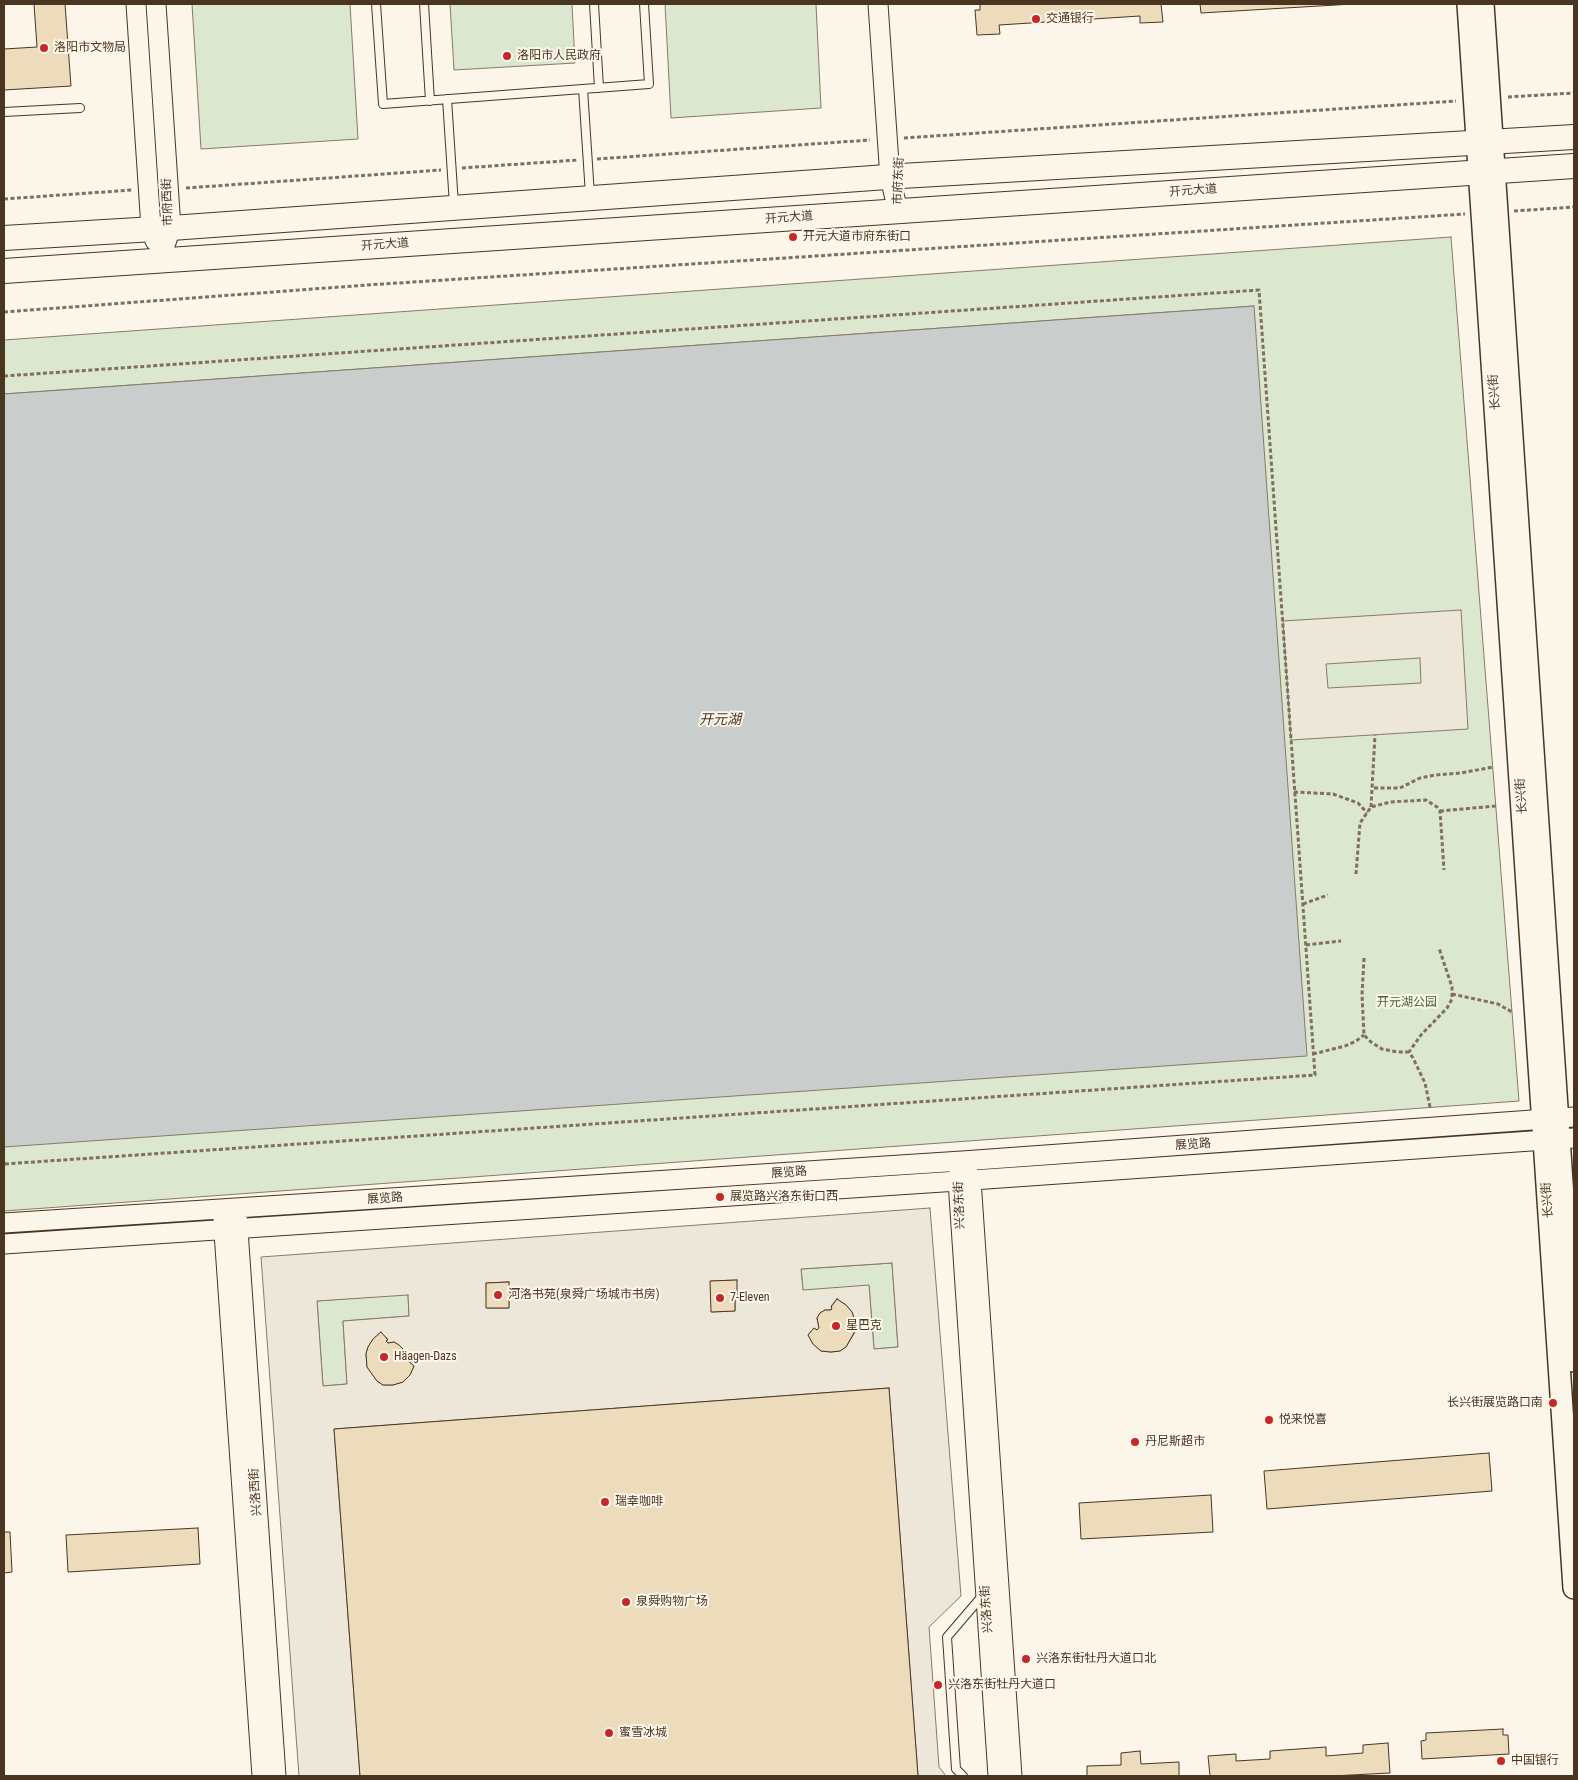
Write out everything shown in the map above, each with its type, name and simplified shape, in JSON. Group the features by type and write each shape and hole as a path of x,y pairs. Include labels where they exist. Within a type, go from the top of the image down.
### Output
{"main road":[{"name":"长兴街","path":"1468,4 1482,99 1488,171 1559,1129 1574,1361"},
{"name":"长兴街","path":"1482,99 1483,4"},
{"path":"4,238 896,177 1574,137"},
{"name":"开元大道","path":"4,271 1574,166"},
{"name":"长兴街","path":"1559,1129 1574,1588"}],"street":[{"name":"市府西街","path":"136,4 149,189 161,228"},
{"name":"市府西街","path":"156,4 168,189 161,228 160,260"},
{"name":"市府东街","path":"878,4 893,138 898,210"},
{"name":"市府东街","path":"889,4 893,138"},
{"name":"展览路","path":"4,1224 962,1161 1559,1129"},
{"name":"展览路","path":"4,1244 964,1181 1559,1129"},
{"name":"兴洛东街","path":"962,1161 1012,1776"},
{"name":"兴洛东街","path":"964,1181 998,1776"},
{"name":"兴洛西街","path":"229,1209 276,1776"},
{"name":"兴洛西街","path":"231,1230 262,1776"}],"lane":[{"path":"376,4 383,104 649,84 644,4"},
{"path":"424,4 430,101"},
{"path":"594,4 599,88"},
{"path":"583,89 590,198"},
{"path":"447,99 454,207"},
{"path":"4,112 80,108"},
{"path":"963,1776 956,1769 947,1636 986,1592"}],"path":[{"path":"168,189 1574,93"},
{"path":"4,199 149,189"},
{"path":"4,312 367,285 1574,207"},
{"path":"4,376 1259,290 1315,1075 4,1164"},
{"path":"1356,874 1360,823 1371,807 1374,788 1375,735"},
{"path":"1374,788 1400,788 1420,778 1435,774 1461,773 1493,767"},
{"path":"1294,792 1333,794 1358,803 1367,813"},
{"path":"1371,807 1390,802 1426,800 1437,807 1440,811 1444,870"},
{"path":"1440,811 1496,806"},
{"path":"1303,904 1328,895"},
{"path":"1306,945 1341,941"},
{"path":"1409,1052 1447,1008 1452,999 1452,987 1439,948"},
{"path":"1364,958 1362,995 1364,1035 1382,1049 1409,1052"},
{"path":"1452,994 1498,1004 1512,1012"},
{"path":"1313,1054 1345,1046 1364,1035"},
{"path":"1409,1052 1425,1083 1430,1107"}],"green space":[{"path":"192,4 350,4 358,139 201,149"},
{"path":"450,4 572,4 575,63 454,70"},
{"path":"665,4 816,4 821,108 671,118"},
{"name":"开元湖公园","path":"1451,237 1519,1101 4,1211 4,1147 1254,306 4,394 4,340"},
{"path":"892,1263 898,1347 874,1349 869,1286 803,1291 801,1269"},
{"path":"408,1294 409,1316 343,1321 347,1384 323,1386 317,1301"}],"shaded area":[{"path":"1461,610 1468,729 1291,740 1283,621","holes":["1420,658 1421,683 1328,688 1326,664"]},
{"path":"930,1208 961,1596 929,1627 939,1767 946,1776 918,1776 889,1388 334,1429 360,1776 299,1776 261,1257","holes":["892,1263 898,1347 874,1349 869,1285 803,1290 801,1269","736,1280 737,1297 735,1297 735,1311 712,1312 711,1281","508,1282 509,1308 487,1308 486,1283","408,1295 409,1316 343,1321 347,1384 323,1386 317,1301","837,1299 846,1305 852,1312 855,1332 846,1347 840,1351 821,1351 813,1344 808,1335 814,1328 817,1330 819,1328 817,1318 825,1310 831,1310 831,1306","381,1333 388,1339 386,1341 388,1343 394,1342 403,1350 402,1360 407,1359 414,1366 410,1375 403,1382 383,1385 377,1381 367,1367 366,1354 373,1339"]}],"water":[{"name":"开元湖","path":"1254,306 1307,1056 4,1147 4,394"}],"building":[{"name":"洛阳市文物局","path":"34,4 65,4 71,86 4,90 4,49 37,47"},
{"name":"交通银行","path":"980,4 1161,4 1163,22 1140,23 1140,16 999,25 1000,34 977,35 975,10 980,10"},
{"path":"1200,4 1353,4 1201,13"},
{"path":"737,1280 735,1311 711,1312 710,1281"},
{"name":"河洛书苑(泉舜广场城市书房)","path":"509,1282 509,1308 486,1308 486,1283"},
{"name":"星巴克","path":"837,1299 852,1312 855,1331 846,1347 840,1351 821,1351 813,1344 808,1335 814,1328 817,1330 819,1328 817,1318 820,1313 825,1310 831,1310"},
{"name":"Häagen-Dazs","path":"381,1332 388,1340 386,1341 388,1343 394,1342 403,1349 402,1360 406,1359 414,1366 410,1375 403,1382 383,1385 377,1381 367,1367 366,1354 368,1347"},
{"name":"泉舜购物广场","path":"889,1388 918,1776 360,1776 334,1429"},
{"path":"1489,1453 1492,1491 1267,1509 1264,1471"},
{"path":"1211,1495 1213,1532 1081,1539 1079,1503"},
{"path":"198,1528 200,1564 68,1572 66,1535"},
{"path":"4,1532 10,1532 12,1572 4,1573"},
{"path":"1503,1729 1503,1735 1508,1735 1509,1754 1422,1759 1421,1741 1426,1740 1426,1733"},
{"path":"1388,1743 1390,1773 1332,1776 1210,1776 1208,1756 1236,1754 1236,1761 1270,1759 1270,1751 1326,1747 1326,1756 1363,1753 1363,1745"},
{"path":"1140,1751 1141,1764 1179,1762 1179,1776 1087,1776 1087,1766 1121,1765 1121,1753"}],"place":[{"name":"交通银行","path":"1036,19"},
{"name":"洛阳市文物局","path":"44,48"},
{"name":"洛阳市人民政府","path":"507,56"},
{"name":"开元大道市府东街口","path":"793,237"},
{"name":"展览路兴洛东街口西","path":"720,1197"},
{"name":"河洛书苑(泉舜广场城市书房)","path":"498,1295"},
{"name":"7-Eleven","path":"720,1298"},
{"name":"星巴克","path":"836,1326"},
{"name":"Häagen-Dazs","path":"384,1357"},
{"name":"长兴街展览路口南","path":"1553,1403"},
{"name":"悦来悦喜","path":"1269,1420"},
{"name":"丹尼斯超市","path":"1135,1442"},
{"name":"瑞幸咖啡","path":"605,1502"},
{"name":"泉舜购物广场","path":"626,1602"},
{"name":"兴洛东街牡丹大道口北","path":"1026,1659"},
{"name":"兴洛东街牡丹大道口","path":"938,1685"},
{"name":"蜜雪冰城","path":"609,1733"},
{"name":"中国银行","path":"1501,1761"}]}
